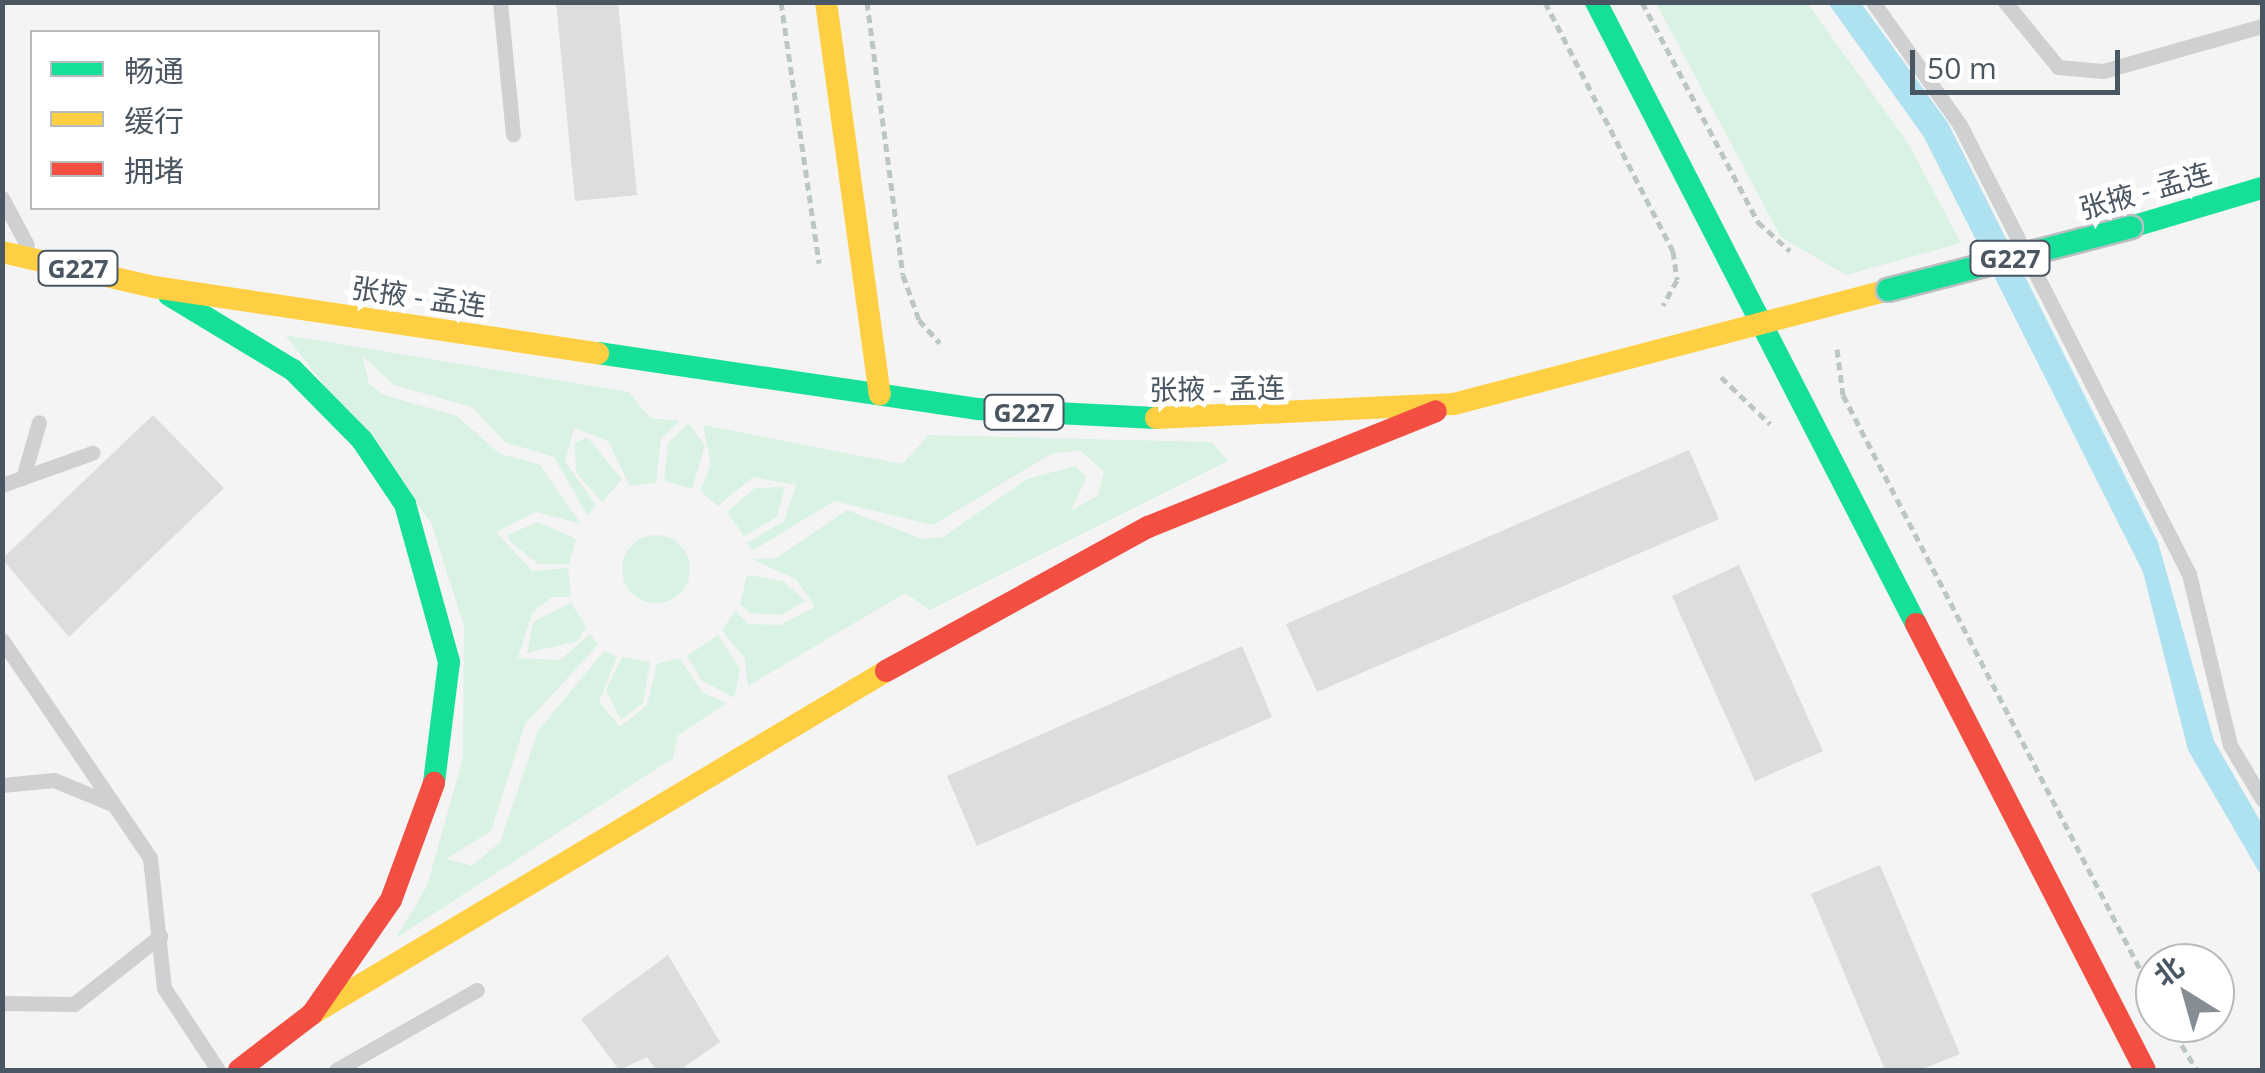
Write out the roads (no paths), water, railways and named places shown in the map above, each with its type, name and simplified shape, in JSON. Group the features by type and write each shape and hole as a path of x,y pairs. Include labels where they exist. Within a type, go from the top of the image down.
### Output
{"main road":[{"path":"826,2 880,394"},
{"path":"1596,2 1769,324 2145,1070"},
{"name":"张掖 - 孟连","path":"154,287 880,394 1137,419 1454,404 1769,324 2262,188"},
{"name":"G227","path":"2,252 154,287"},
{"path":"154,287 256,342 334,404 405,504 435,597 448,662 432,799 391,900 312,1014"},
{"path":"239,1070 312,1014 1029,586 1148,528 1454,404"}],"lane":[{"path":"500,2 513,134"},
{"path":"1873,2 1960,125 2189,574 2230,745 2262,800"},
{"path":"2005,2 2058,66 2102,71 2262,26"},
{"path":"2,198 34,257"},
{"path":"23,478 39,422"},
{"path":"2,485 92,454"},
{"path":"2,640 150,858 170,1003 218,1070"},
{"path":"2,785 54,780 115,805"},
{"path":"2,1002 74,1004 160,936"},
{"path":"336,1070 477,990"}],"water":[{"path":"1828,3 1861,3 1948,123 2158,542 2214,741 2262,824 2262,877 2188,750 2143,572 1924,137"}]}
